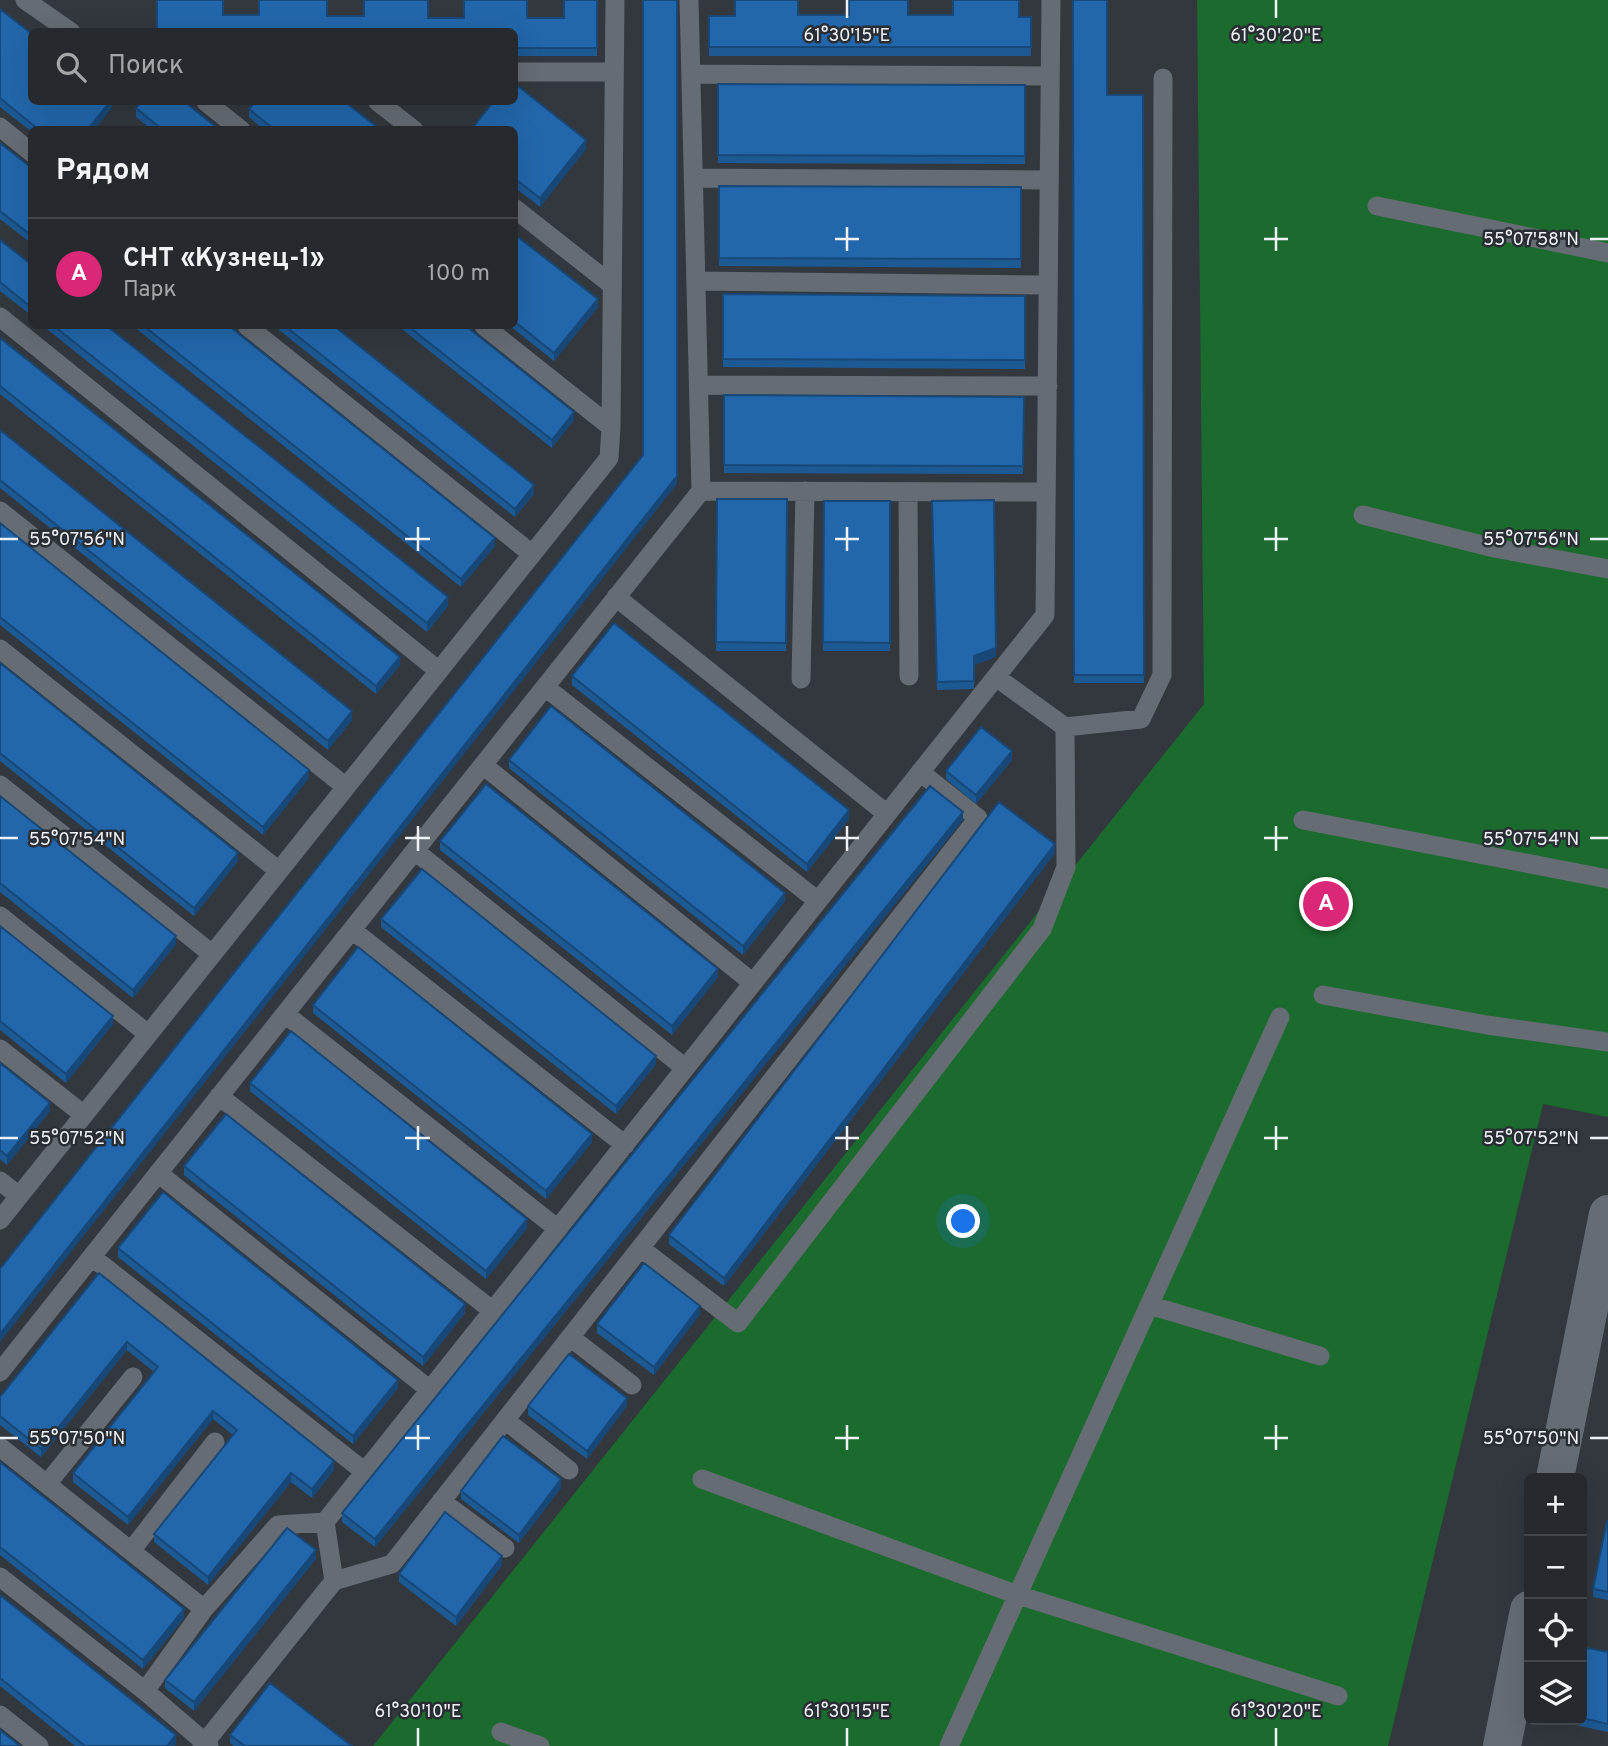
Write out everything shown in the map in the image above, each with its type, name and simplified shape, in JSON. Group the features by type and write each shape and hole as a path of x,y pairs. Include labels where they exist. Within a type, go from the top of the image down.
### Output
{"street":[{"path":"1556,1473 1608,1214"},
{"path":"1502,1746 1524,1635"}],"lane":[{"path":"25,0 65,28"},
{"path":"0,1220 609,457 615,0"},
{"path":"0,1372 701,491 689,0"},
{"path":"334,1581 326,1521 1045,615 1051,0"},
{"path":"518,72 614,72"},
{"path":"691,74 1050,76"},
{"path":"996,677 1065,727 1140,719 1163,675 1163,78"},
{"path":"210,105 236,126"},
{"path":"382,105 409,126"},
{"path":"0,127 28,150"},
{"path":"694,178 1049,180"},
{"path":"1377,206 1608,253"},
{"path":"518,211 612,285"},
{"path":"696,281 1048,285"},
{"path":"0,317 439,671"},
{"path":"251,329 532,554"},
{"path":"488,329 611,427"},
{"path":"699,385 1048,386"},
{"path":"701,491 1046,492"},
{"path":"801,679 805,491"},
{"path":"908,492 909,676"},
{"path":"0,512 346,787"},
{"path":"1363,515 1494,548 1608,569"},
{"path":"617,597 887,814"},
{"path":"0,649 279,871"},
{"path":"545,687 818,901"},
{"path":"640,1248 738,1322 1042,929 1066,867 1065,727"},
{"path":"483,765 753,983"},
{"path":"0,1577 145,1691 205,1745 334,1581 391,1564 978,818 920,772"},
{"path":"0,785 212,954"},
{"path":"1303,820 1608,878"},
{"path":"415,851 685,1068"},
{"path":"0,916 148,1034"},
{"path":"352,930 625,1144"},
{"path":"1322,995 1487,1025 1608,1042"},
{"path":"285,1014 558,1229"},
{"path":"949,1746 1280,1017"},
{"path":"0,1049 84,1115"},
{"path":"219,1096 493,1311"},
{"path":"158,1173 430,1390"},
{"path":"0,1181 19,1196"},
{"path":"92,1257 365,1472"},
{"path":"1149,1305 1320,1356"},
{"path":"570,1336 632,1385"},
{"path":"47,1484 133,1377"},
{"path":"505,1420 569,1470"},
{"path":"131,1551 215,1442"},
{"path":"0,1447 204,1609"},
{"path":"702,1479 1018,1595 1338,1696"},
{"path":"441,1501 505,1549"},
{"path":"145,1691 204,1609 278,1525 326,1521"},
{"path":"0,1715 39,1746"},
{"path":"501,1732 540,1746"}],"green space":[{"path":"1197,0 1608,0 1608,1117 1543,1104 1388,1746 373,1746 1204,704"}],"building":[{"path":"157,0 223,0 223,15 259,15 259,0 327,0 327,16 364,16 364,0 428,0 428,18 464,18 464,0 527,0 527,18 564,18 564,0 597,0 597,48 518,48 518,28 157,28"},
{"path":"643,0 677,0 677,476 0,1334 0,1269 643,455"},
{"path":"735,0 798,0 798,15 849,15 849,0 908,0 908,15 953,15 953,0 1019,0 1019,17 1031,17 1031,47 709,47 709,16 735,16"},
{"path":"1073,0 1107,0 1107,95 1143,95 1144,675 1074,675"},
{"path":"0,9 28,31 28,105 108,105 90,126 34,126 0,98"},
{"path":"718,84 1025,85 1025,156 718,155"},
{"path":"518,86 586,140 540,198 518,181 518,126 474,126 491,105 518,105"},
{"path":"138,105 189,105 215,126 158,126 136,108"},
{"path":"252,105 349,105 376,126 270,126 249,109"},
{"path":"0,143 28,165 28,233 0,211"},
{"path":"719,186 1021,187 1021,259 719,258"},
{"path":"518,237 598,299 554,353 518,324"},
{"path":"0,240 28,262 28,305 0,282"},
{"path":"723,294 1025,296 1025,360 723,359"},
{"path":"58,329 111,329 448,597 427,623"},
{"path":"148,329 233,329 495,538 461,579"},
{"path":"289,329 338,329 534,485 515,509"},
{"path":"412,329 470,329 574,412 552,440"},
{"path":"0,338 400,657 376,686 0,386"},
{"path":"724,395 1024,397 1023,466 724,465"},
{"path":"0,430 352,711 328,741 0,480"},
{"path":"717,499 787,499 786,643 716,642"},
{"path":"994,500 996,648 974,656 974,681 937,682 932,501"},
{"path":"824,501 890,501 890,643 823,642"},
{"path":"0,523 309,770 263,827 0,617"},
{"path":"614,623 849,810 807,864 572,676"},
{"path":"0,663 238,853 194,908 0,753"},
{"path":"551,706 785,893 743,946 509,760"},
{"path":"981,727 1012,751 976,795 946,771"},
{"path":"486,784 718,969 672,1026 440,841"},
{"path":"930,786 963,812 375,1539 342,1513"},
{"path":"0,796 176,936 133,990 0,883"},
{"path":"999,802 1055,844 724,1278 669,1235"},
{"path":"422,869 656,1056 616,1106 381,919"},
{"path":"0,926 113,1016 66,1074 0,1021"},
{"path":"358,947 592,1134 546,1191 313,1005"},
{"path":"291,1031 527,1219 486,1271 250,1083"},
{"path":"0,1063 50,1103 7,1156 0,1150"},
{"path":"226,1114 465,1304 423,1357 184,1166"},
{"path":"163,1192 398,1380 353,1436 118,1248"},
{"path":"644,1263 700,1306 654,1367 597,1324"},
{"path":"99,1273 334,1461 312,1489 291,1473 208,1577 154,1534 237,1430 213,1411 128,1517 73,1473 158,1367 127,1342 41,1449 0,1416 0,1397"},
{"path":"569,1354 627,1398 587,1451 528,1406"},
{"path":"503,1436 561,1479 519,1535 461,1491"},
{"path":"0,1462 184,1609 143,1660 0,1547"},
{"path":"445,1512 502,1556 456,1617 399,1574"},
{"path":"1608,1521 1608,1592 1593,1589"},
{"path":"287,1528 316,1550 194,1702 165,1680"},
{"path":"0,1595 176,1735 167,1746 85,1746 0,1678"},
{"path":"1587,1648 1608,1652 1608,1724 1587,1719"},
{"path":"270,1683 352,1746 245,1746 230,1735"},
{"path":"0,1730 20,1746 0,1746"}],"place":[{"name":"СНТ «Кузнец-1»","path":"1326,904"}]}
